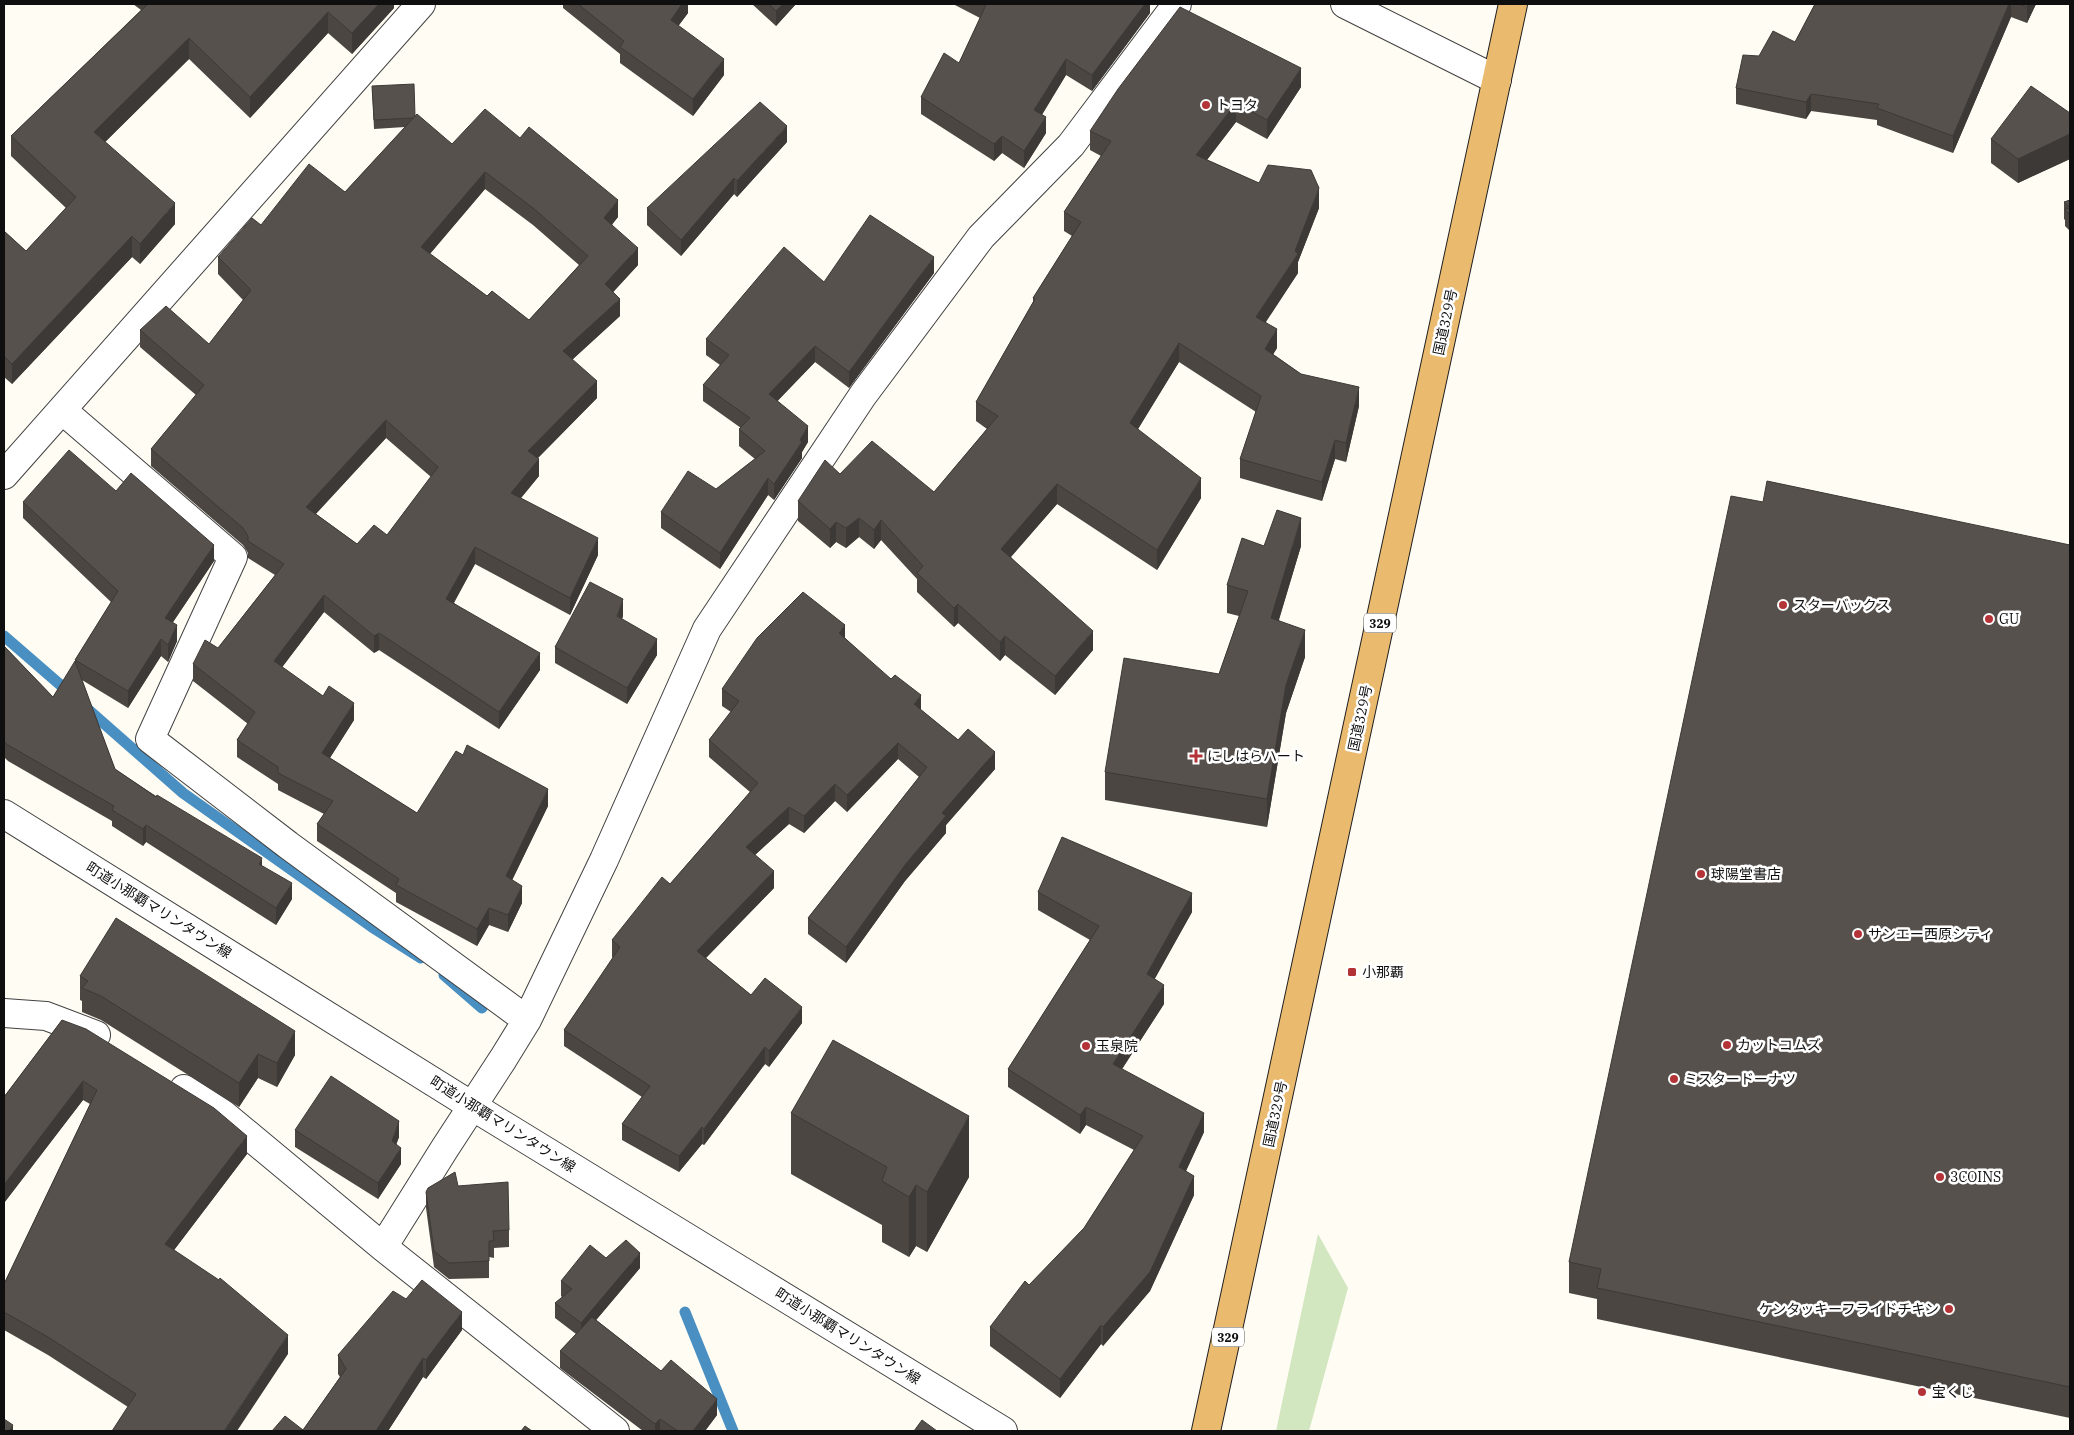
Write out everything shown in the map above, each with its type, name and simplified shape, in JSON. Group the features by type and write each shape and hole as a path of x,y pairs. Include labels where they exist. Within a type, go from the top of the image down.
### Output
{"highway":[{"name":"国道329号","path":"1206,1431 1513,4"}],"street":[{"path":"6,468 62,410 421,4"},
{"path":"384,1247 526,1020 604,860 707,629 863,395 981,237 1071,145 1177,4"},
{"path":"1345,4 1497,80"},
{"path":"62,410 233,557 150,739 296,851 526,1020"},
{"name":"町道小那覇マリンタウン線","path":"4,814 472,1106 1003,1431"},
{"path":"4,1013 46,1016 93,1033 118,1048"},
{"path":"166,1079 223,1114 384,1247 615,1431"}],"green space":[{"path":"1318,1234 1348,1288 1309,1431 1276,1431"}],"building":[{"path":"148,4 379,4 352,33 328,12 250,97 189,38 94,132 175,203 140,244 132,236 12,364 4,356 4,231 26,251 76,197 11,136"},
{"path":"578,4 682,4 671,20 724,59 693,99 620,47 624,41"},
{"path":"769,4 783,4 776,11"},
{"path":"984,4 1145,4 1092,75 1066,59 1034,110 1046,117 1024,151 1002,136 994,144 921,97 944,53 959,63 986,5"},
{"path":"1815,4 2009,4 1953,136 1877,108 1879,104 1811,94 1806,102 1736,88 1743,55 1759,56 1773,31 1795,42"},
{"path":"1180,7 1301,68 1267,120 1236,103 1196,155 1259,183 1268,165 1311,170 1319,188 1295,251 1298,254 1256,317 1277,329 1265,349 1301,374 1359,387 1346,443 1335,440 1322,482 1240,459 1261,396 1179,343 1130,423 1201,478 1157,550 1057,484 1001,549 1093,631 1055,676 1005,636 1000,642 958,604 954,608 917,573 923,566 881,520 874,530 859,518 846,528 836,522 830,529 798,501 825,460 840,474 872,441 934,492 998,416 976,402 1035,299 1033,298 1081,222 1064,212 1111,141 1090,131 1118,89"},
{"path":"414,84 415,116 413,118 374,120 372,86"},
{"path":"2031,86 2070,113 2070,134 2018,159 1991,139"},
{"path":"760,102 787,126 737,181 734,178 681,240 647,208"},
{"path":"485,109 520,138 529,127 618,200 604,218 638,248 605,284 620,299 563,351 597,381 528,451 539,459 511,493 598,538 570,598 475,547 446,599 540,653 499,712 379,633 374,636 324,595 274,661 323,696 329,686 354,703 322,753 417,813 456,751 463,755 467,745 548,789 506,876 522,886 508,915 489,908 477,929 396,885 399,879 317,824 333,801 278,773 278,767 237,740 255,712 193,664 205,640 218,648 284,564 248,541 248,536 243,528 151,449 204,385 140,330 166,306 209,344 251,290 218,257 252,218 261,225 309,164 345,192 417,114 452,144","holes":["485,172 533,208 588,256 529,320 492,291 487,296 421,247","386,420 438,467 387,535 374,525 357,544 306,507"]},
{"path":"2070,200 2070,208 2064,202"},
{"path":"2066,208 2070,209 2070,215 2065,210"},
{"path":"870,215 934,257 849,372 815,346 769,394 808,426 800,440 802,442 774,484 768,478 720,553 661,512 688,471 716,489 765,451 739,429 750,418 703,385 729,355 706,339 784,247 824,282"},
{"path":"69,450 116,491 131,473 214,545 165,618 177,625 168,645 161,639 128,691 75,660 118,591 23,502"},
{"name":"サンエー西原シティ","path":"1767,481 2070,545 2070,1387 1597,1288 1601,1269 1569,1262 1731,496 1763,502"},
{"path":"1277,510 1301,518 1271,618 1305,630 1286,685 1267,799 1105,772 1124,658 1219,674 1248,591 1227,585 1242,538 1264,546"},
{"path":"590,582 623,599 617,616 657,639 627,688 555,647"},
{"path":"803,592 845,625 839,633 891,679 895,675 921,695 914,704 958,740 968,729 995,752 942,813 946,816 905,865 846,947 808,918 927,767 898,743 847,795 835,784 804,816 789,807 746,847 774,871 697,951 751,995 765,978 802,1007 769,1051 765,1047 704,1129 702,1127 679,1156 622,1124 650,1086 564,1030 620,947 612,940 662,877 670,884 758,783 709,740 739,701 722,689 757,638"},
{"path":"4,646 53,697 75,661 115,769 156,797 157,795 262,858 259,864 292,883 276,908 146,825 143,829 112,810 114,806 8,745 4,741"},
{"path":"1062,837 1192,893 1147,974 1164,985 1113,1064 1204,1113 1179,1167 1194,1176 1150,1272 1103,1327 1101,1325 1060,1379 990,1327 1025,1281 1029,1285 1084,1228 1143,1136 1086,1107 1080,1115 1008,1069 1099,926 1038,892"},
{"path":"116,918 295,1031 277,1063 258,1054 239,1083 101,996 82,988 88,981 80,976"},
{"path":"62,1020 86,1029 214,1108 247,1136 165,1244 219,1280 220,1278 288,1335 224,1431 112,1431 136,1394 48,1337 4,1312 4,1284 97,1090 83,1081 4,1185 4,1097"},
{"path":"833,1040 969,1116 927,1192 916,1185 909,1197 882,1181 887,1167 791,1113"},
{"path":"331,1076 399,1121 392,1141 401,1148 378,1183 295,1130"},
{"path":"455,1172 458,1186 508,1182 509,1230 493,1231 494,1241 489,1241 489,1261 449,1263 434,1251 426,1192 428,1188"},
{"path":"626,1240 640,1253 581,1323 555,1303 572,1289 561,1281 590,1245 606,1258"},
{"path":"422,1280 462,1312 426,1360 423,1358 376,1431 272,1431 285,1416 303,1430 346,1369 338,1355 393,1291 406,1299"},
{"path":"592,1317 661,1371 671,1360 717,1399 693,1431 678,1431 660,1419 655,1424 560,1351"},
{"path":"4,1419 13,1425 8,1431 4,1431"},
{"path":"922,1420 937,1431 914,1431"},
{"path":"525,1426 532,1431 521,1431"}],"waterway":[{"path":"4,636 72,695"},
{"path":"84,706 183,793 372,927 421,958"},
{"path":"444,975 482,1008"},
{"path":"685,1312 733,1431"}],"place":[{"name":"トヨタ","path":"1206,105"},
{"name":"スターバックス","path":"1783,605"},
{"name":"GU","path":"1989,619"},
{"name":"にしはらハート","path":"1196,756"},
{"name":"球陽堂書店","path":"1701,874"},
{"name":"サンエー西原シティ","path":"1858,934"},
{"name":"小那覇","path":"1352,972"},
{"name":"カットコムズ","path":"1727,1045"},
{"name":"玉泉院","path":"1086,1046"},
{"name":"ミスタードーナツ","path":"1674,1079"},
{"name":"3COINS","path":"1940,1177"},
{"name":"ケンタッキーフライドチキン","path":"1949,1309"},
{"name":"宝くじ","path":"1922,1392"}]}
